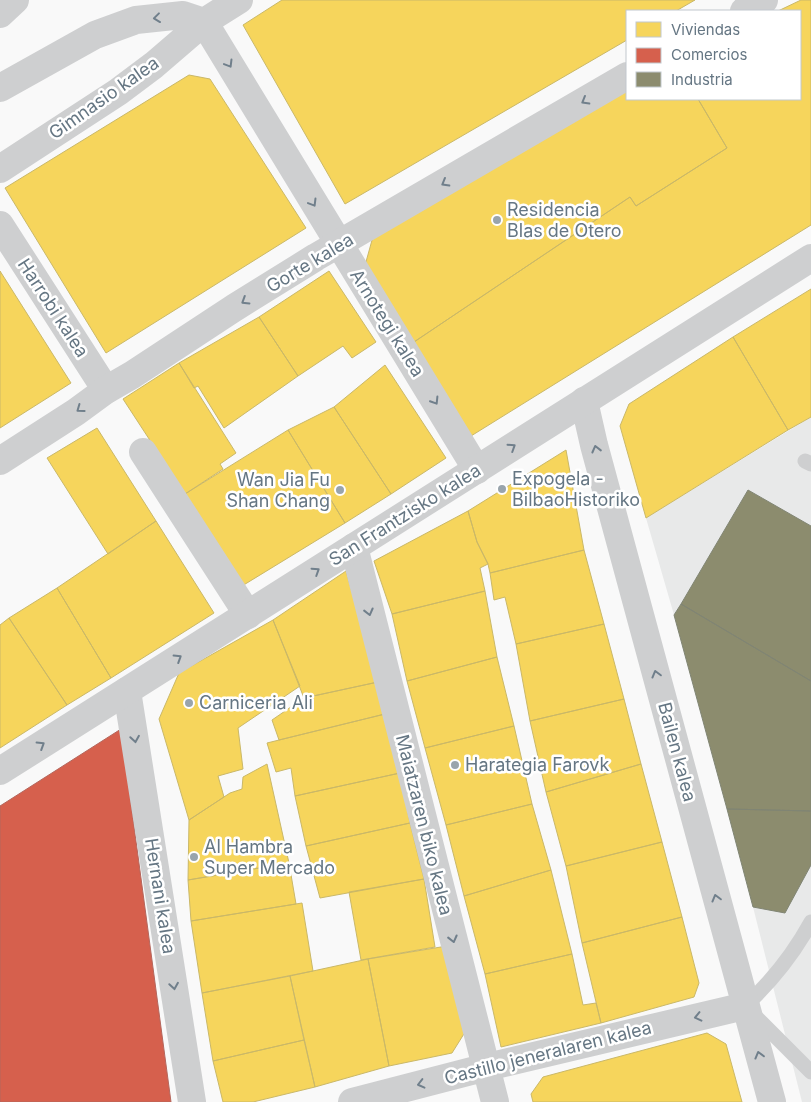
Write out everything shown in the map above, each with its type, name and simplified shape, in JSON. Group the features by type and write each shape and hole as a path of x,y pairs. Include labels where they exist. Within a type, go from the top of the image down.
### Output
{"street":[{"path":"0,14 15,0"},
{"name":"Gimnasio kalea","path":"0,169 118,92 154,65 204,22 239,0"},
{"path":"746,10 764,0"},
{"path":"0,88 95,35 136,20 183,14 204,22"},
{"name":"Arnotegi kalea","path":"204,22 477,470"},
{"name":"Gorte kalea","path":"0,461 234,308 626,77"},
{"name":"Harrobi kalea","path":"0,225 106,390"},
{"name":"San Frantzisko kalea","path":"0,771 811,258"},
{"name":"Bailen kalea","path":"584,401 772,1102"},
{"path":"143,452 248,615"},
{"name":"Maiatzaren biko kalea","path":"354,547 495,1102"},
{"name":"Hernani kalea","path":"128,691 192,1102"},
{"name":"Castillo jeneralaren kalea","path":"352,1102 487,1067 745,1006"}],"lane":[{"path":"811,922 800,942 759,993 745,1006 811,1072"}],"shaded area":[{"path":"811,417 811,526 748,490 674,615 646,518"},
{"path":"811,865 811,1102 802,1102 753,907 785,912"}],"building: Viviendas":[{"path":"282,0 695,0 678,10 626,10 626,41 345,204 243,25"},
{"path":"801,0 811,0 811,225 471,436 411,344 630,197 636,206 727,148 699,100 801,100 801,10 780,10"},
{"path":"189,75 210,79 306,228 106,353 5,188"},
{"name":"Residencia Blas de Otero","path":"626,91 626,100 699,100 727,148 636,206 630,197 411,344 364,269 374,233"},
{"path":"0,271 71,383 0,428"},
{"path":"329,271 376,342 352,358 343,346 298,376 259,317"},
{"path":"811,289 811,417 788,430 733,337"},
{"path":"259,317 298,376 224,428 198,386 194,388 179,363"},
{"path":"733,337 788,430 646,518 620,426 629,404"},
{"path":"179,363 236,453 220,464 223,469 185,494 123,399"},
{"path":"385,365 446,458 391,494 334,407"},
{"path":"334,407 391,494 345,523 288,430"},
{"path":"97,428 156,521 108,554 47,458"},
{"path":"288,430 345,523 242,586 185,494"},
{"path":"566,450 584,550 490,573 488,564 477,542 468,511"},
{"path":"468,511 477,542 488,564 480,568 485,591 392,614 374,561"},
{"path":"156,521 214,613 111,678 57,588"},
{"path":"584,550 604,624 516,644 505,597 494,600 490,573"},
{"path":"346,571 378,682 304,698 273,620"},
{"path":"57,588 111,678 67,705 9,618"},
{"path":"485,591 497,657 407,681 392,614"},
{"path":"9,618 67,705 0,748 0,625"},
{"path":"273,620 300,686 238,728 243,769 218,776 224,797 189,820 159,719 179,673"},
{"path":"604,624 624,699 530,721 516,644"},
{"path":"497,657 514,726 425,748 407,681"},
{"path":"378,682 385,714 279,740 272,720 304,698"},
{"path":"624,699 641,764 546,792 530,721"},
{"path":"385,714 400,773 295,796 291,768 276,772 267,743"},
{"path":"514,726 532,804 446,825 425,748"},
{"path":"267,764 289,863 188,880 189,820 230,793 242,789 243,777"},
{"path":"641,764 662,842 566,866 546,792"},
{"path":"400,773 410,823 306,846 295,796"},
{"path":"532,804 551,870 464,896 446,825"},
{"path":"410,823 424,879 320,898 306,846"},
{"path":"662,842 682,917 582,943 566,866"},
{"path":"289,863 296,904 191,921 188,880"},
{"path":"551,870 572,954 485,974 464,896"},
{"path":"424,879 435,947 361,960 349,892"},
{"path":"302,903 313,971 202,993 191,921"},
{"path":"682,917 699,983 694,997 601,1023 582,943"},
{"path":"447,946 467,1029 452,1053 389,1066 368,959"},
{"path":"572,954 583,1005 596,1003 601,1023 501,1047 485,974"},
{"path":"368,959 389,1066 315,1087 290,976"},
{"path":"290,976 304,1040 213,1061 202,993"},
{"path":"707,1033 726,1044 742,1102 533,1102 531,1094 543,1077"},
{"path":"304,1040 315,1087 253,1102 223,1102 213,1061"}],"building: Comercios":[{"path":"121,729 171,1102 0,1102 0,806"}],"building: Industria":[{"path":"748,490 811,526 811,681 681,604"},
{"path":"681,604 811,681 811,811 727,809 674,615"},
{"path":"727,809 811,811 811,865 785,913 753,907"}],"place":[{"name":"Residencia Blas de Otero","path":"497,220"},
{"name":"Expogela - BilbaoHistoriko","path":"502,489"},
{"name":"Wan Jia Fu Shan Chang","path":"340,490"},
{"name":"Carniceria Ali","path":"189,703"},
{"name":"Harategia Farovk","path":"455,765"},
{"name":"Al Hambra Super Mercado","path":"194,857"}]}
